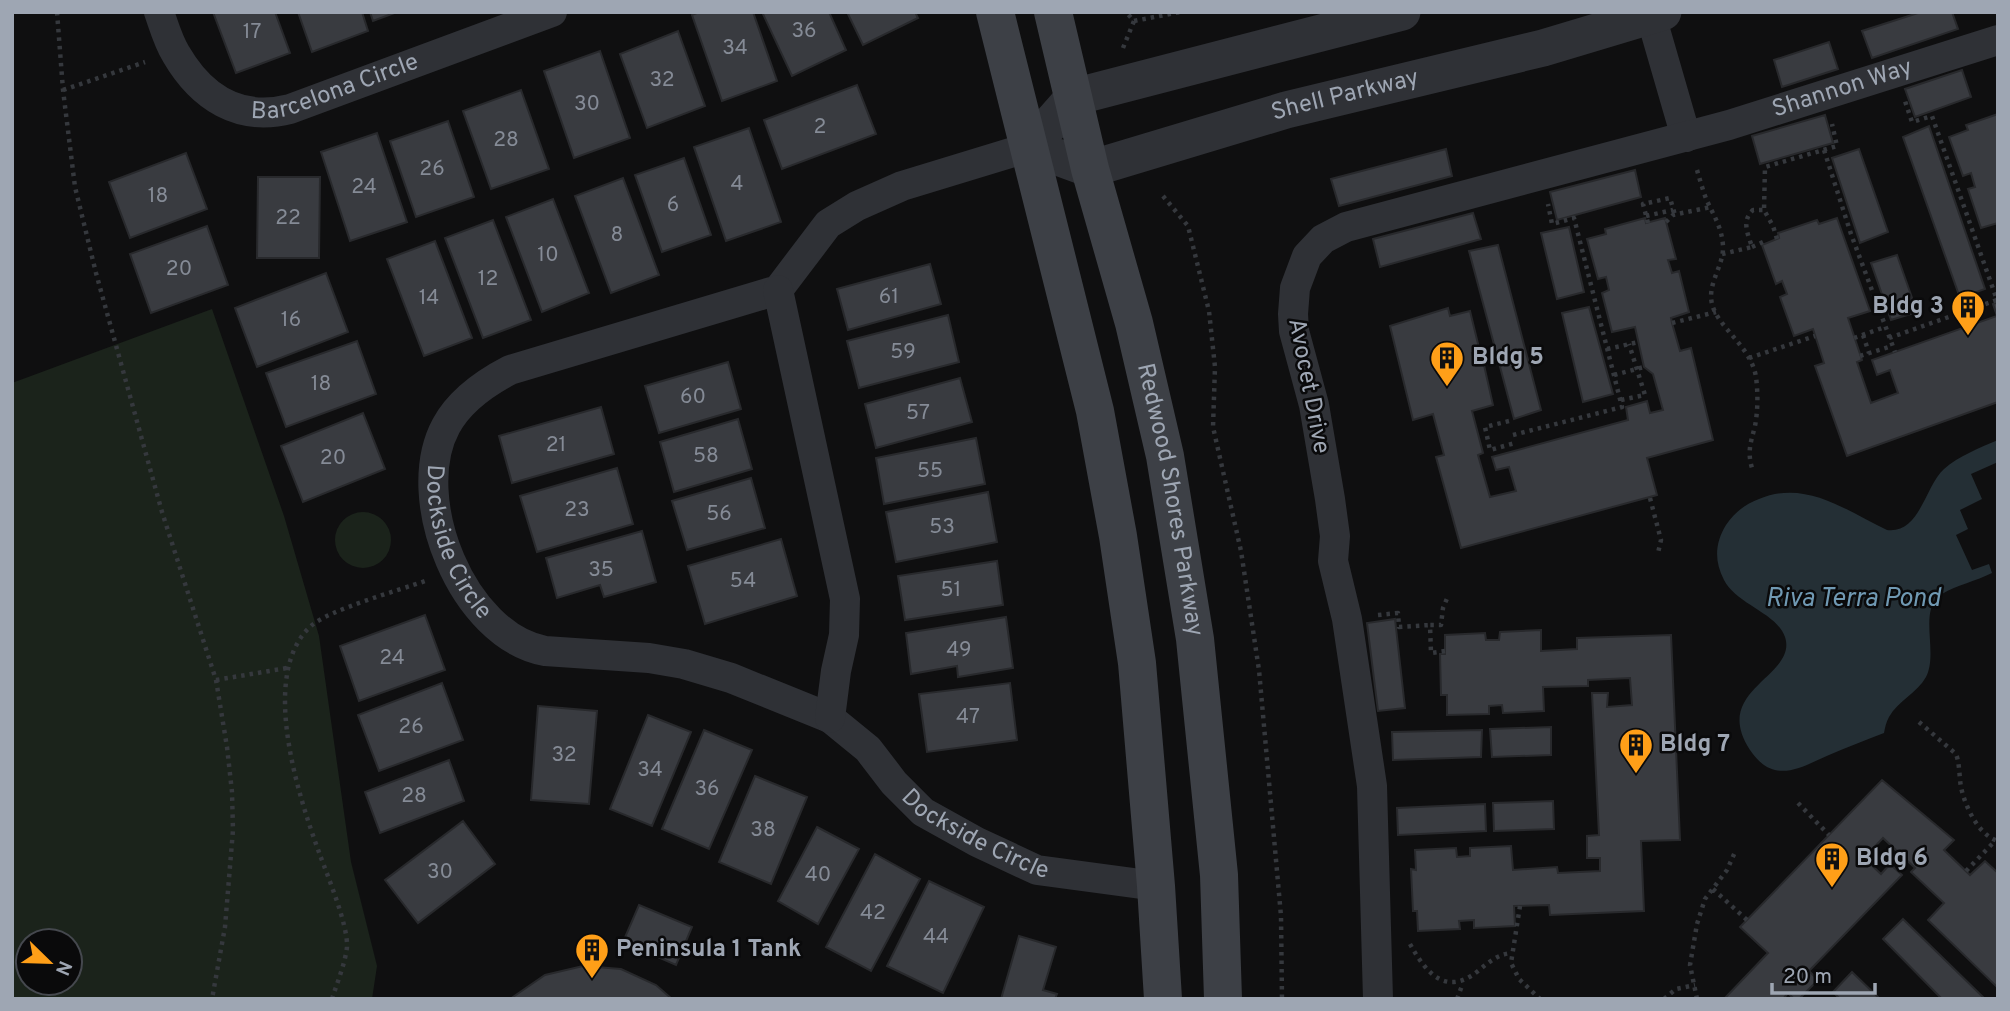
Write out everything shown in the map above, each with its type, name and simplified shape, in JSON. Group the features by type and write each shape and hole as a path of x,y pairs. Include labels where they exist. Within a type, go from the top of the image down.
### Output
{"main road":[{"path":"995,12 1095,411 1118,536 1137,663 1163,999"},
{"name":"Redwood Shores Parkway","path":"1053,12 1090,169 1134,323 1166,456 1195,639 1219,875 1223,999"}],"street":[{"name":"Barcelona Circle","path":"159,12 175,52 203,89 235,109 272,114 552,12"},
{"path":"830,718 844,635 845,599 778,290 828,224 857,206 902,186 1030,147 1074,97 1402,12"},
{"path":"1657,14 1686,137"},
{"name":"Shell Parkway","path":"1090,169 1286,110 1543,48 1657,14"},
{"name":"Shannon Way","path":"1686,137 1826,96 1998,40"},
{"name":"Avocet Drive","path":"1378,999 1372,786 1347,619 1333,561 1335,536 1314,405 1294,331 1292,300 1301,266 1323,239 1346,228 1686,137"},
{"path":"1030,147 1090,169"},
{"name":"Dockside Circle","path":"778,290 510,370 475,391 446,426 437,453 434,477 438,520 467,592 492,624 530,649 649,658 684,664 732,678 830,718 868,749 894,783 923,812 968,838 1037,870 1156,886"}],"path":[{"path":"57,12 75,187 162,512 216,680 231,780 233,830 225,927 212,999"},
{"path":"1126,12 1134,21"},
{"path":"1134,21 1181,12"},
{"path":"1119,57 1134,21"},
{"path":"63,90 175,52"},
{"path":"1889,338 1997,300 1932,116 1912,122 1896,73"},
{"path":"1777,239 1764,210 1765,167 1837,146 1826,96"},
{"path":"1824,150 1851,234 1895,352"},
{"path":"1697,170 1721,232 1722,254 1714,277 1712,303 1749,358 1756,379 1757,404 1749,446 1752,468"},
{"path":"1513,435 1622,407 1574,218 1552,224 1544,176"},
{"path":"1163,196 1188,226 1209,311 1215,367 1213,427 1241,551 1259,670 1281,916 1282,999"},
{"path":"1674,212 1670,198 1643,204 1647,219 1711,207"},
{"path":"1752,247 1746,228 1747,218 1753,210 1764,210"},
{"path":"1666,222 1674,212"},
{"path":"1722,254 1763,242 1764,244"},
{"path":"1672,323 1716,312"},
{"path":"1854,338 1885,327"},
{"path":"1863,335 1869,353"},
{"path":"1749,358 1815,336"},
{"path":"1607,349 1639,342"},
{"path":"1621,400 1645,395 1629,344"},
{"path":"1860,356 1892,346"},
{"path":"1614,375 1644,367"},
{"path":"1509,421 1485,427 1490,450 1515,443"},
{"path":"1650,498 1661,540 1658,553"},
{"path":"332,999 347,946 338,904 310,829 291,760 285,709 288,668 296,645 312,625 337,612 456,570"},
{"path":"1347,619 1398,613 1399,627 1441,625 1448,596"},
{"path":"1430,625 1431,653 1445,651"},
{"path":"216,680 288,668"},
{"path":"1919,722 1956,754 1966,802 1978,825 1996,841 1966,872"},
{"path":"1798,803 1829,835"},
{"path":"1735,852 1723,876 1710,891 1713,889 1747,920"},
{"path":"1697,999 1690,965 1697,923 1705,899 1713,889"},
{"path":"1520,906 1512,953 1514,972 1540,999"},
{"path":"1376,919 1406,915 1408,941 1428,971 1446,982 1463,982"},
{"path":"1457,999 1463,982 1498,956 1512,953"},
{"path":"1664,999 1676,989 1695,985"}],"shaded area":[{"path":"212,309 284,516 319,636 351,862 377,966 372,999 12,999 12,383"},
{"path":"358,512 368,512 383,520 389,529 389,551 383,560 368,568 358,568 340,556 335,545 335,535 347,517"}],"water":[{"name":"Riva Terra Pond","path":"1998,440 1998,462 1971,474 1982,499 1960,510 1968,529 1956,535 1972,570 1989,564 1992,573 1948,591 1935,601 1929,620 1929,667 1922,683 1893,711 1884,733 1798,768 1778,771 1759,761 1750,750 1741,729 1740,712 1747,698 1779,663 1786,651 1785,637 1774,621 1737,596 1724,580 1717,552 1722,532 1729,521 1740,509 1754,501 1776,494 1793,493 1826,500 1887,530 1898,529 1915,517 1944,469 1963,456"}],"building":[{"path":"213,12 275,12 290,53 236,73"},
{"path":"298,12 362,12 368,31 312,52"},
{"path":"370,12 397,12 373,21"},
{"path":"699,12 753,12 777,81 722,101 692,15"},
{"path":"762,12 829,12 846,50 792,76"},
{"path":"847,12 915,12 918,18 863,45"},
{"path":"1921,12 1952,12 1958,29 1872,58 1862,31"},
{"path":"678,31 705,106 647,128 620,54"},
{"path":"1829,42 1838,69 1782,87 1774,60"},
{"path":"600,51 630,138 574,158 544,71"},
{"path":"1962,70 1971,97 1915,117 1905,89"},
{"path":"857,85 876,134 782,169 764,120"},
{"path":"521,90 549,169 491,189 463,111"},
{"path":"1998,114 1998,223 1981,228 1968,189 1975,187 1971,173 1963,176 1949,137 1968,130 1966,125"},
{"path":"1825,115 1833,143 1760,164 1752,136"},
{"path":"448,121 474,197 416,217 390,141"},
{"path":"1929,126 1985,289 1960,298 1903,137"},
{"path":"749,128 781,222 726,241 694,147"},
{"path":"377,133 407,222 350,241 321,152"},
{"path":"1446,149 1452,176 1339,206 1331,179"},
{"path":"1859,149 1888,232 1860,243 1832,158"},
{"path":"186,153 207,209 130,238 109,182"},
{"path":"684,158 711,235 662,252 635,175"},
{"path":"1635,170 1641,197 1557,220 1550,192"},
{"path":"258,177 320,177 319,258 257,258"},
{"path":"623,178 659,275 611,293 575,196"},
{"path":"553,199 589,293 542,312 506,217"},
{"path":"1473,213 1481,239 1380,267 1373,239"},
{"name":"Bldg 5","path":"1645,218 1646,223 1665,218 1676,259 1668,260 1672,273 1679,271 1689,312 1671,318 1672,323 1680,351 1691,348 1713,440 1647,458 1657,495 1461,548 1436,457 1444,455 1433,414 1413,420 1390,326 1448,308 1450,316 1470,311 1480,352 1472,353 1476,366 1484,365 1493,405 1472,411 1483,453 1478,455 1490,497 1516,491 1509,467 1496,470 1492,457 1628,420 1626,407 1647,401 1650,413 1663,410 1653,374 1644,367 1635,327 1612,332 1602,293 1609,290 1606,277 1598,279 1587,239 1606,234 1605,229"},
{"name":"Bldg 3","path":"1837,218 1870,311 1848,318 1862,360 1857,362 1871,403 1898,393 1890,370 1877,375 1872,360 1997,316 1993,304 1998,302 1998,402 1847,456 1815,366 1824,363 1813,329 1794,336 1780,297 1787,294 1782,281 1776,284 1762,245 1779,238 1778,233 1817,220 1819,224"},
{"path":"493,220 531,320 483,338 445,238"},
{"path":"207,226 228,285 151,313 130,254"},
{"path":"1569,227 1584,292 1557,299 1541,233"},
{"path":"435,241 472,338 424,356 387,259"},
{"path":"1498,245 1541,410 1514,419 1469,251"},
{"path":"1897,255 1917,312 1891,320 1871,263"},
{"path":"930,264 941,304 848,330 837,289"},
{"path":"326,273 348,332 257,367 235,308"},
{"path":"1589,307 1613,394 1583,402 1562,313"},
{"path":"948,315 959,362 859,388 847,341"},
{"path":"357,341 376,394 286,427 266,373"},
{"path":"728,362 741,409 659,433 645,386"},
{"path":"960,378 972,422 876,448 865,404"},
{"path":"601,407 614,454 512,483 499,436"},
{"path":"363,413 385,469 303,502 281,446"},
{"path":"738,419 752,469 674,492 660,442"},
{"path":"976,438 985,484 884,504 876,458"},
{"path":"617,468 633,524 537,552 520,496"},
{"path":"751,478 765,528 687,550 672,501"},
{"path":"988,492 997,542 896,562 886,512"},
{"path":"642,531 656,582 604,597 600,585 557,598 546,558"},
{"path":"781,539 797,596 705,624 688,566"},
{"path":"997,561 1003,605 905,620 898,576"},
{"path":"425,615 445,670 359,701 340,646"},
{"path":"1006,617 1013,668 958,677 957,666 911,674 906,633"},
{"path":"1395,619 1405,708 1378,711 1367,623"},
{"name":"Bldg 7","path":"1541,630 1541,651 1577,649 1577,638 1671,635 1680,840 1641,841 1644,911 1550,915 1549,905 1514,906 1515,926 1474,928 1474,920 1459,921 1460,929 1418,931 1417,911 1413,911 1411,869 1416,870 1415,850 1456,848 1457,857 1470,856 1470,848 1511,846 1513,870 1557,867 1558,873 1600,871 1600,858 1587,858 1587,836 1599,835 1592,693 1608,693 1607,707 1632,705 1630,678 1588,680 1588,686 1543,687 1544,711 1503,713 1502,705 1489,706 1489,714 1447,715 1447,695 1441,695 1440,654 1445,654 1445,635 1485,633 1486,640 1499,640 1500,632"},
{"path":"442,683 463,740 379,771 358,715"},
{"path":"1010,683 1017,740 927,752 919,694"},
{"path":"538,706 597,711 589,804 531,800"},
{"path":"648,715 691,732 652,826 610,809"},
{"path":"1551,727 1551,755 1492,757 1490,729"},
{"path":"704,730 752,750 709,849 662,829"},
{"path":"1482,730 1481,757 1393,760 1392,732"},
{"path":"449,760 464,801 380,833 365,792"},
{"path":"755,776 807,797 771,884 719,862"},
{"name":"Bldg 6","path":"1882,780 1954,840 1944,850 1970,875 1985,861 1998,873 1998,988 1928,920 1944,903 1911,872 1915,868 1883,838 1864,858 1881,874 1890,864 1902,875 1809,971 1818,980 1799,999 1794,999 1788,993 1783,999 1724,999 1768,953 1740,927"},
{"path":"1553,801 1554,829 1494,831 1493,803"},
{"path":"1485,804 1486,831 1398,835 1397,808"},
{"path":"463,821 495,864 418,923 385,880"},
{"path":"817,827 859,849 818,924 778,901"},
{"path":"875,854 920,879 871,971 826,947"},
{"path":"929,881 984,907 943,993 887,966"},
{"path":"639,905 692,927 676,965 623,942"},
{"path":"1903,919 1985,999 1942,999 1883,939"},
{"path":"1019,936 1056,947 1043,990 1057,994 1055,999 1001,999"},
{"name":"Peninsula 1 Tank","path":"583,966 621,969 656,985 672,999 510,999 545,975"},
{"path":"1852,972 1880,999 1840,999 1833,992"}],"place":[{"name":"Bldg 3","path":"1968,337"},
{"name":"Bldg 5","path":"1447,388"},
{"name":"Bldg 7","path":"1636,775"},
{"name":"Bldg 6","path":"1832,889"},
{"name":"Peninsula 1 Tank","path":"592,980"}]}
